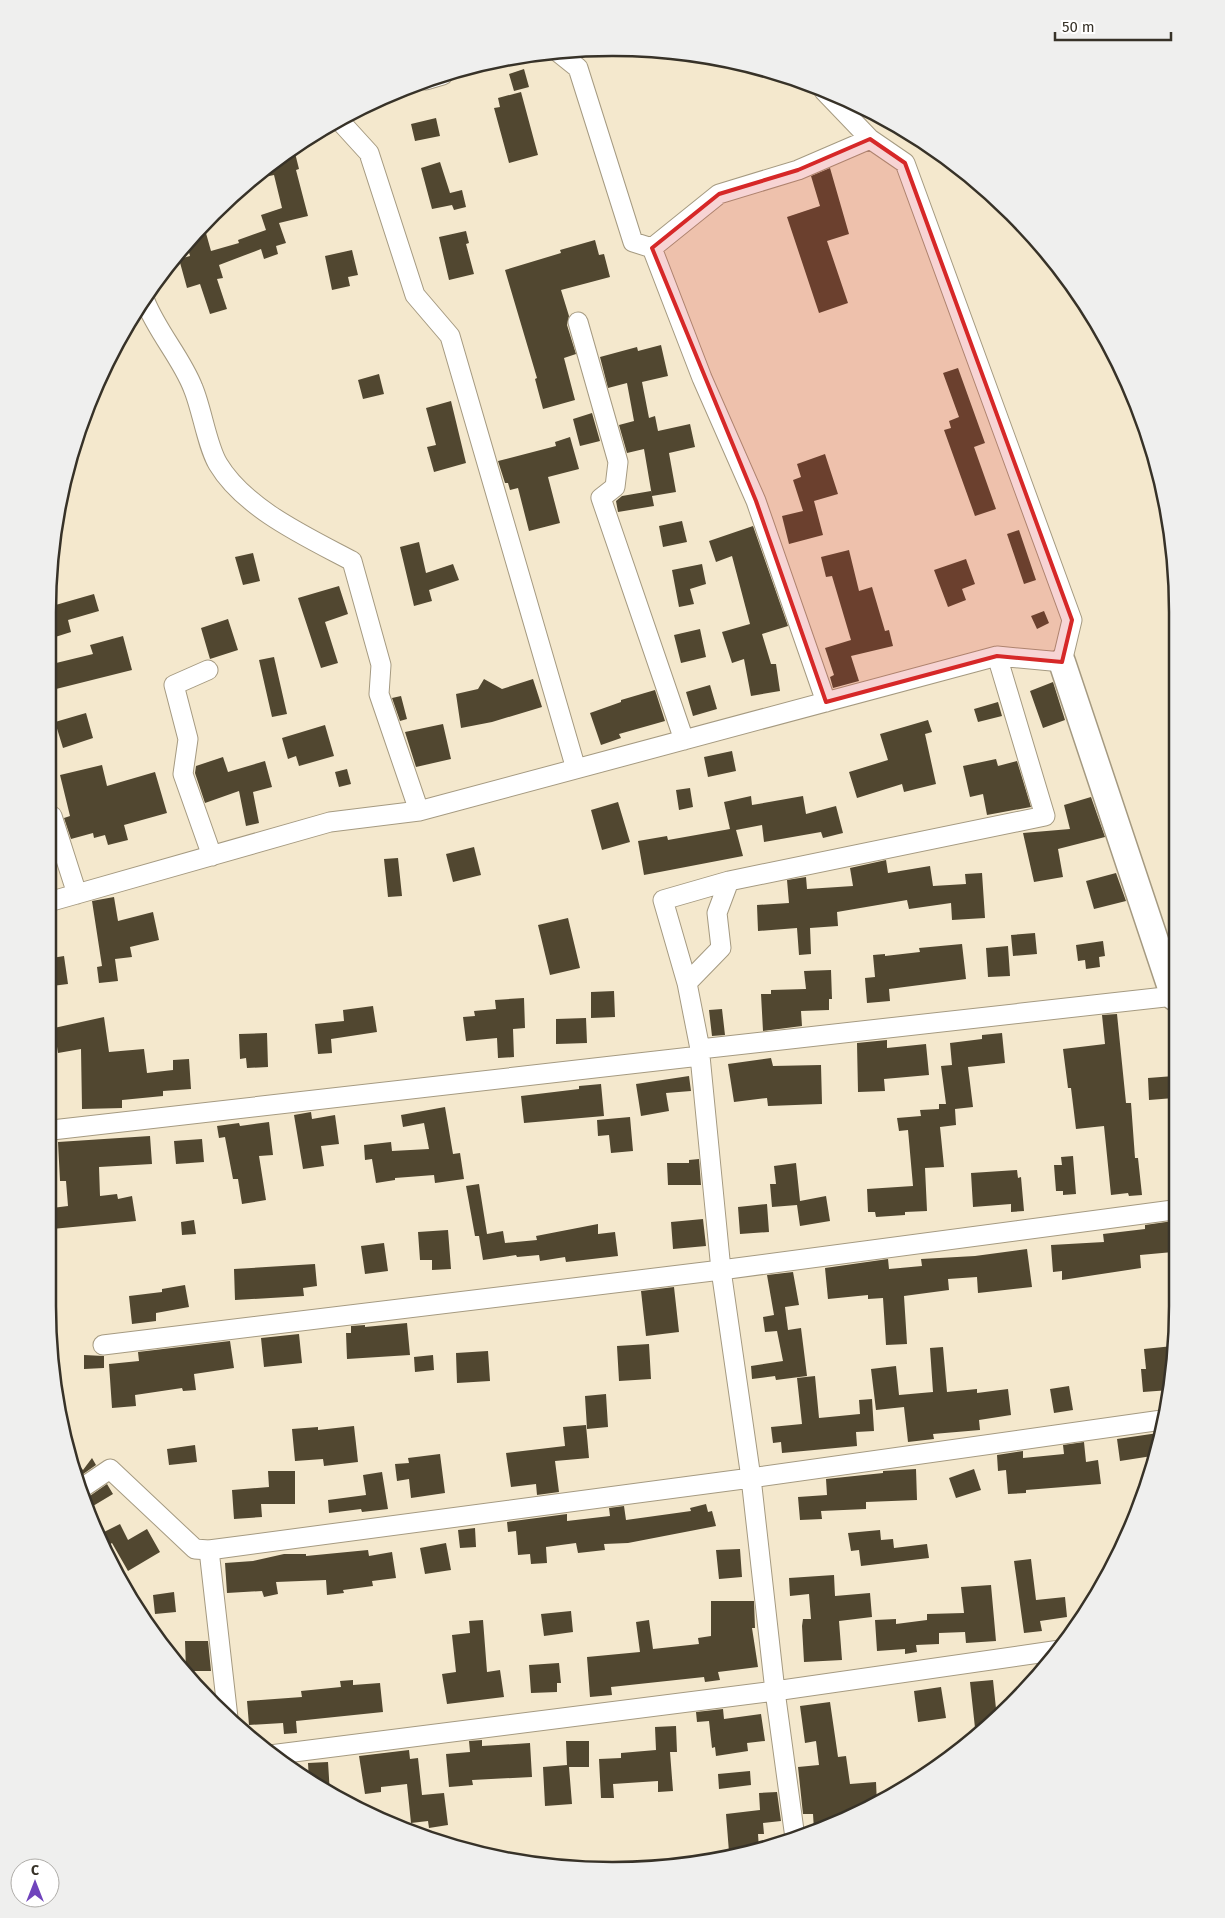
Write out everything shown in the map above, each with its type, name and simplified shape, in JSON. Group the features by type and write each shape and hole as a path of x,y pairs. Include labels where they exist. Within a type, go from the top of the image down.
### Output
{"street":[{"path":"566,58 578,68 633,242 652,248"},
{"path":"837,104 870,139 905,163 1072,620 1062,662 1169,982"},
{"path":"344,126 369,153 415,295 450,336 576,769"},
{"path":"652,248 719,194 798,170 870,139"},
{"path":"652,248 702,378 756,501 826,702"},
{"path":"147,307 153,321 193,386 217,464 240,492 284,525 352,562 381,665 379,694 419,811"},
{"path":"578,322 618,462 614,487 601,498 684,740"},
{"path":"56,900 330,822 419,811 997,656 1062,662"},
{"path":"794,1831 775,1691 752,1478 721,1270 700,1053 687,983 663,900 729,881 1045,816 997,656"},
{"path":"208,670 174,685 188,739 182,774 212,856"},
{"path":"56,828 77,894"},
{"path":"687,983 721,948 717,913 729,881"},
{"path":"56,1130 1169,998"},
{"path":"103,1345 721,1270 1169,1211"},
{"path":"86,1485 110,1469 195,1549 208,1550 752,1478 1156,1421"},
{"path":"208,1550 227,1706"},
{"path":"283,1753 775,1691 1048,1652"}],"highlighted area":[{"path":"870,139 905,163 1072,620 1062,662 997,656 826,702 756,501 652,248 719,194 798,170"}],"building":[{"path":"524,69 529,87 514,91 509,74"},
{"path":"521,92 538,155 509,163 494,108 500,107 498,98"},
{"path":"436,118 440,136 415,141 411,124"},
{"path":"296,155 299,169 296,170 308,216 279,223 286,243 276,246 278,254 264,259 261,249 219,265 223,278 217,279 227,309 210,314 200,284 187,288 180,263 185,257 190,256 189,252 206,233 211,251 239,243 238,240 266,230 261,215 282,208 274,175 267,176"},
{"path":"440,162 450,193 462,190 466,207 454,210 452,205 432,209 421,168"},
{"path":"830,168 849,234 827,241 848,303 819,313 787,217 820,206 811,176"},
{"path":"466,231 469,243 466,244 474,274 449,280 439,237"},
{"path":"595,240 599,255 604,254 610,277 561,290 569,316 567,325 576,354 564,358 575,400 543,409 535,379 537,378 505,270 561,253 560,250"},
{"path":"352,250 358,275 348,277 350,286 332,290 325,256"},
{"path":"661,345 668,376 642,382 649,418 655,416 658,431 690,424 695,447 669,453 676,492 652,496 644,449 627,453 619,425 634,421 627,383 608,388 600,357 637,347 638,351"},
{"path":"958,368 985,443 974,447 996,509 975,516 944,430 951,428 949,421 959,417 943,373"},
{"path":"379,374 384,394 363,399 358,380"},
{"path":"451,401 466,463 434,472 427,447 436,445 426,408"},
{"path":"592,413 600,441 580,446 573,419"},
{"path":"570,437 579,469 548,477 560,523 529,531 518,488 510,490 508,483 505,483 498,461 556,446 555,442"},
{"path":"825,454 838,494 814,501 823,535 789,544 782,516 803,511 793,480 801,477 797,464"},
{"path":"651,491 654,506 618,512 616,501 622,496"},
{"path":"682,521 687,542 663,547 659,526"},
{"path":"753,526 788,626 762,634 771,664 776,664 780,691 751,696 744,659 732,663 722,632 750,624 732,556 716,562 709,541"},
{"path":"1019,530 1036,580 1024,584 1007,534"},
{"path":"419,542 426,573 453,564 459,580 429,590 432,601 414,606 400,547"},
{"path":"849,550 859,591 872,587 885,631 889,630 893,646 851,656 859,681 833,688 830,677 834,675 825,648 851,640 832,576 826,577 821,557"},
{"path":"253,553 260,581 243,585 235,557"},
{"path":"966,559 975,584 962,589 966,600 948,607 934,570"},
{"path":"702,564 706,584 690,589 694,604 679,607 672,570"},
{"path":"339,586 348,614 325,622 338,663 321,668 298,598"},
{"path":"94,594 99,611 68,620 71,632 56,637 56,605"},
{"path":"1044,611 1049,623 1037,629 1031,616"},
{"path":"228,619 238,650 210,659 201,628"},
{"path":"700,629 706,657 681,663 674,635"},
{"path":"123,636 132,670 56,689 56,663 93,654 90,645"},
{"path":"274,657 287,714 272,717 259,660"},
{"path":"484,679 502,689 533,679 542,707 492,722 461,728 456,694 478,689"},
{"path":"1053,682 1065,720 1043,728 1030,691"},
{"path":"710,685 717,709 693,716 686,692"},
{"path":"655,690 665,721 619,734 621,738 601,745 590,713 621,702 621,700"},
{"path":"401,696 407,719 400,721 392,698"},
{"path":"998,702 1002,716 978,722 974,709"},
{"path":"86,713 93,738 63,748 56,722"},
{"path":"928,720 932,732 925,734 936,784 904,792 902,784 857,798 849,772 888,760 880,734"},
{"path":"443,724 451,759 416,767 405,732"},
{"path":"325,725 334,756 299,766 296,756 288,759 282,738"},
{"path":"732,751 736,771 708,777 704,757"},
{"path":"223,757 228,772 265,761 272,787 253,792 259,823 246,826 239,791 205,803 195,773 196,766"},
{"path":"996,759 998,766 1017,761 1031,807 987,815 983,794 970,797 963,766"},
{"path":"102,765 107,786 155,772 167,813 124,825 128,840 108,845 105,835 94,838 93,833 71,839 64,818 70,816 60,775"},
{"path":"347,769 351,784 339,787 335,772"},
{"path":"690,788 693,807 679,810 676,790"},
{"path":"751,796 752,805 803,796 806,814 836,806 843,833 823,838 821,832 764,842 762,825 736,830 743,856 644,875 638,841 667,836 668,840 730,829 724,802"},
{"path":"1091,797 1105,837 1058,849 1063,877 1034,882 1023,833 1070,829 1064,805"},
{"path":"618,802 630,842 602,850 591,810"},
{"path":"474,847 481,875 453,882 446,854"},
{"path":"398,858 402,896 388,897 384,859"},
{"path":"886,860 888,873 930,866 933,886 966,884 965,874 982,873 985,918 952,920 951,903 909,909 907,900 837,912 838,926 810,928 811,954 799,955 797,928 758,931 757,905 789,903 787,880 806,877 807,889 853,886 850,868"},
{"path":"1116,873 1126,901 1094,909 1086,881"},
{"path":"114,897 118,921 153,912 159,940 130,947 132,957 115,959 118,981 99,983 97,967 102,966 92,901"},
{"path":"568,918 580,968 550,975 538,925"},
{"path":"1035,933 1037,954 1013,956 1011,935"},
{"path":"1103,941 1105,956 1099,957 1100,967 1086,969 1085,960 1078,961 1076,945"},
{"path":"962,944 966,979 889,989 890,1001 867,1003 865,978 875,977 873,955 885,954 885,956 920,952 919,948"},
{"path":"1008,946 1010,976 988,977 986,948"},
{"path":"64,956 68,984 56,986 56,957"},
{"path":"831,970 832,999 829,999 829,1010 801,1011 802,1026 763,1031 761,994 771,994 771,990 806,989 804,971"},
{"path":"614,991 615,1017 591,1018 591,992"},
{"path":"524,998 525,1028 513,1029 514,1057 498,1058 497,1038 466,1041 463,1017 475,1016 474,1011 496,1009 495,1000"},
{"path":"373,1006 377,1032 331,1039 332,1053 318,1054 315,1024 344,1021 343,1010"},
{"path":"722,1009 725,1035 712,1036 709,1010"},
{"path":"1117,1014 1126,1103 1131,1103 1135,1158 1138,1158 1142,1195 1129,1196 1128,1193 1111,1195 1104,1126 1076,1129 1071,1088 1068,1088 1063,1049 1105,1044 1102,1015"},
{"path":"104,1017 109,1052 144,1049 147,1073 173,1070 173,1060 189,1059 191,1089 163,1091 163,1096 122,1100 122,1108 82,1109 81,1049 58,1053 56,1028"},
{"path":"586,1018 587,1043 556,1044 556,1019"},
{"path":"267,1033 268,1067 247,1068 246,1058 240,1059 239,1034"},
{"path":"1002,1033 1005,1063 968,1067 973,1107 955,1109 956,1125 940,1127 944,1167 925,1168 927,1211 905,1212 905,1215 876,1217 875,1212 868,1212 867,1189 913,1186 908,1130 899,1131 897,1118 921,1116 920,1110 939,1109 939,1104 946,1104 941,1066 952,1065 950,1043 982,1039 982,1035"},
{"path":"887,1040 887,1048 926,1044 929,1075 884,1079 885,1091 858,1092 857,1043"},
{"path":"771,1058 773,1066 821,1065 822,1104 768,1106 767,1098 734,1102 728,1064"},
{"path":"689,1076 691,1091 666,1093 669,1111 641,1116 636,1084"},
{"path":"1169,1076 1169,1098 1149,1100 1148,1078"},
{"path":"601,1084 604,1116 524,1123 521,1096 579,1089 579,1086"},
{"path":"445,1107 453,1154 460,1153 464,1179 435,1183 434,1175 395,1178 395,1180 376,1183 372,1159 365,1160 364,1145 391,1142 392,1151 429,1149 424,1123 403,1127 401,1115"},
{"path":"311,1112 312,1119 335,1115 339,1144 321,1146 324,1166 303,1169 294,1115"},
{"path":"630,1117 633,1151 611,1153 609,1135 598,1136 597,1120"},
{"path":"269,1122 273,1155 259,1156 266,1200 242,1204 238,1179 233,1179 225,1137 219,1138 217,1126 239,1123 240,1126"},
{"path":"150,1136 152,1164 99,1167 100,1196 117,1194 118,1199 132,1196 136,1221 56,1229 56,1208 68,1206 66,1181 60,1181 58,1142"},
{"path":"202,1139 204,1162 176,1164 174,1141"},
{"path":"1073,1156 1076,1194 1063,1195 1063,1191 1056,1191 1054,1165 1062,1165 1061,1157"},
{"path":"699,1159 701,1185 668,1185 667,1163 689,1163 689,1160"},
{"path":"796,1163 800,1201 826,1196 830,1221 800,1226 797,1205 772,1207 770,1184 776,1184 774,1166"},
{"path":"1017,1170 1018,1178 1021,1177 1024,1211 1011,1212 1011,1204 973,1207 971,1173"},
{"path":"479,1184 487,1234 503,1231 505,1243 537,1240 536,1236 598,1224 598,1234 615,1232 618,1256 566,1262 565,1257 540,1261 539,1255 517,1257 516,1255 483,1260 479,1236 475,1236 466,1186"},
{"path":"767,1204 769,1232 740,1234 738,1207"},
{"path":"703,1219 706,1246 673,1249 671,1222"},
{"path":"194,1220 196,1234 182,1235 181,1222"},
{"path":"1169,1222 1169,1252 1140,1255 1141,1268 1062,1280 1062,1271 1053,1272 1051,1245 1104,1242 1103,1234 1145,1229 1145,1225"},
{"path":"448,1230 451,1269 432,1270 432,1260 420,1260 418,1232"},
{"path":"384,1243 388,1271 365,1274 361,1246"},
{"path":"1027,1249 1032,1287 978,1293 977,1277 948,1279 949,1290 904,1296 907,1344 886,1345 883,1298 868,1299 868,1295 828,1299 825,1268 888,1259 889,1269 922,1266 921,1259 975,1256"},
{"path":"315,1264 317,1286 303,1288 304,1296 235,1300 234,1269"},
{"path":"793,1272 799,1305 785,1307 788,1330 801,1328 807,1376 776,1380 775,1376 752,1379 751,1366 783,1361 777,1331 765,1332 763,1317 774,1315 767,1275"},
{"path":"185,1285 189,1307 156,1313 156,1321 132,1324 129,1296 162,1292 162,1289"},
{"path":"674,1287 679,1332 646,1336 641,1291"},
{"path":"407,1323 410,1355 347,1359 346,1333 351,1333 351,1326 365,1325 365,1327"},
{"path":"299,1334 302,1363 264,1367 261,1338"},
{"path":"230,1341 234,1368 194,1374 196,1390 183,1391 182,1388 135,1395 136,1406 112,1408 109,1364 139,1361 138,1352"},
{"path":"649,1344 651,1379 619,1381 617,1346"},
{"path":"943,1347 947,1392 977,1389 977,1393 1008,1389 1011,1415 979,1420 980,1430 933,1434 934,1439 908,1442 904,1407 876,1410 871,1369 896,1366 899,1395 933,1392 930,1348"},
{"path":"1167,1347 1162,1391 1143,1392 1141,1369 1146,1369 1144,1349"},
{"path":"488,1351 490,1381 457,1383 456,1353"},
{"path":"84,1355 104,1356 104,1368 84,1369"},
{"path":"433,1355 434,1370 415,1372 414,1357"},
{"path":"815,1376 819,1418 860,1414 859,1400 872,1399 874,1431 856,1432 857,1446 782,1453 781,1442 773,1443 771,1427 802,1424 797,1378"},
{"path":"1069,1386 1073,1410 1054,1413 1050,1389"},
{"path":"606,1394 608,1427 587,1429 585,1396"},
{"path":"586,1425 589,1458 555,1461 559,1492 537,1495 536,1484 511,1487 506,1453 565,1446 563,1427"},
{"path":"354,1426 358,1462 324,1466 323,1459 295,1461 292,1429 318,1427 318,1430"},
{"path":"1154,1434 1148,1457 1120,1461 1117,1439"},
{"path":"1084,1442 1086,1462 1098,1460 1101,1484 1026,1490 1026,1493 1008,1494 1006,1470 998,1471 997,1455 1023,1451 1023,1458 1064,1454 1063,1445"},
{"path":"195,1445 197,1462 169,1465 167,1449"},
{"path":"440,1454 445,1493 411,1498 409,1479 397,1481 395,1464 409,1463 408,1458"},
{"path":"92,1458 96,1465 83,1474 81,1467 83,1470"},
{"path":"916,1469 917,1500 866,1502 866,1509 821,1511 822,1519 800,1520 798,1497 827,1495 826,1479 883,1473 883,1471"},
{"path":"974,1469 981,1490 956,1498 949,1478"},
{"path":"268,1471 295,1471 295,1504 261,1504 262,1517 234,1519 232,1490 269,1487"},
{"path":"382,1472 388,1509 362,1512 361,1509 329,1513 328,1500 366,1495 363,1475"},
{"path":"107,1484 113,1494 94,1505 90,1496"},
{"path":"706,1504 708,1512 712,1511 716,1526 628,1543 604,1544 605,1550 578,1553 576,1543 546,1547 547,1563 531,1564 530,1554 518,1555 516,1531 508,1532 507,1522 567,1514 567,1521 610,1516 609,1508 624,1506 626,1520 691,1511 690,1508"},
{"path":"120,1524 128,1540 147,1529 160,1552 128,1571 112,1543 110,1544 105,1532"},
{"path":"475,1528 476,1547 460,1548 458,1530"},
{"path":"880,1530 881,1540 893,1539 894,1548 927,1544 929,1558 861,1566 859,1550 851,1551 848,1533"},
{"path":"446,1543 451,1570 425,1574 420,1548"},
{"path":"740,1549 742,1577 719,1579 716,1550"},
{"path":"368,1550 369,1556 392,1552 396,1578 372,1581 373,1586 343,1590 344,1593 327,1595 326,1580 276,1582 278,1594 264,1597 262,1591 227,1593 225,1563 253,1561 284,1554 306,1554 306,1556"},
{"path":"1031,1559 1036,1600 1065,1597 1067,1617 1040,1621 1042,1631 1024,1633 1014,1561"},
{"path":"834,1575 835,1596 870,1593 872,1617 839,1621 842,1660 804,1662 802,1626 803,1619 811,1619 809,1594 790,1596 789,1578"},
{"path":"991,1585 996,1641 966,1643 965,1632 939,1633 939,1644 916,1645 917,1652 905,1654 905,1649 877,1651 875,1620 896,1619 896,1624 927,1620 927,1614 964,1613 961,1587"},
{"path":"174,1592 176,1612 155,1614 153,1595"},
{"path":"711,1601 754,1601 755,1628 752,1628 758,1667 718,1672 720,1680 705,1682 704,1677 611,1687 612,1695 590,1697 587,1657 640,1652 636,1622 649,1620 653,1649 699,1644 698,1638 711,1636"},
{"path":"571,1611 573,1632 544,1636 541,1614"},
{"path":"483,1620 487,1672 500,1670 504,1697 447,1704 442,1674 456,1672 452,1635 470,1633 469,1621"},
{"path":"185,1641 208,1641 211,1671 193,1671 186,1662"},
{"path":"559,1663 561,1683 557,1683 557,1692 531,1693 529,1665"},
{"path":"353,1680 353,1685 380,1683 383,1712 296,1721 297,1733 284,1734 283,1723 249,1725 247,1701 302,1697 301,1691 341,1687 340,1681"},
{"path":"993,1680 996,1708 975,1727 970,1682"},
{"path":"941,1687 946,1718 918,1722 914,1691"},
{"path":"830,1702 838,1757 846,1756 850,1784 876,1782 877,1795 814,1823 813,1814 803,1814 798,1767 819,1765 816,1741 805,1743 800,1706"},
{"path":"723,1709 724,1719 761,1714 765,1741 747,1743 748,1751 716,1756 715,1747 712,1748 709,1721 697,1722 696,1712"},
{"path":"676,1726 677,1752 670,1752 673,1791 658,1792 658,1781 613,1784 614,1798 601,1798 599,1759 621,1758 621,1753 656,1750 655,1727"},
{"path":"482,1740 482,1746 530,1743 532,1777 472,1780 473,1785 449,1787 446,1754 470,1752 469,1741"},
{"path":"566,1741 589,1741 589,1767 569,1767 572,1804 545,1806 543,1767 567,1765"},
{"path":"409,1750 410,1759 418,1758 422,1795 444,1793 448,1825 429,1828 428,1821 411,1823 407,1784 381,1787 381,1792 365,1794 359,1756"},
{"path":"328,1762 329,1784 308,1771 308,1763"},
{"path":"750,1771 751,1785 719,1789 718,1774"},
{"path":"777,1792 781,1821 763,1823 764,1834 758,1834 759,1842 729,1849 726,1814 760,1810 759,1793"}]}
